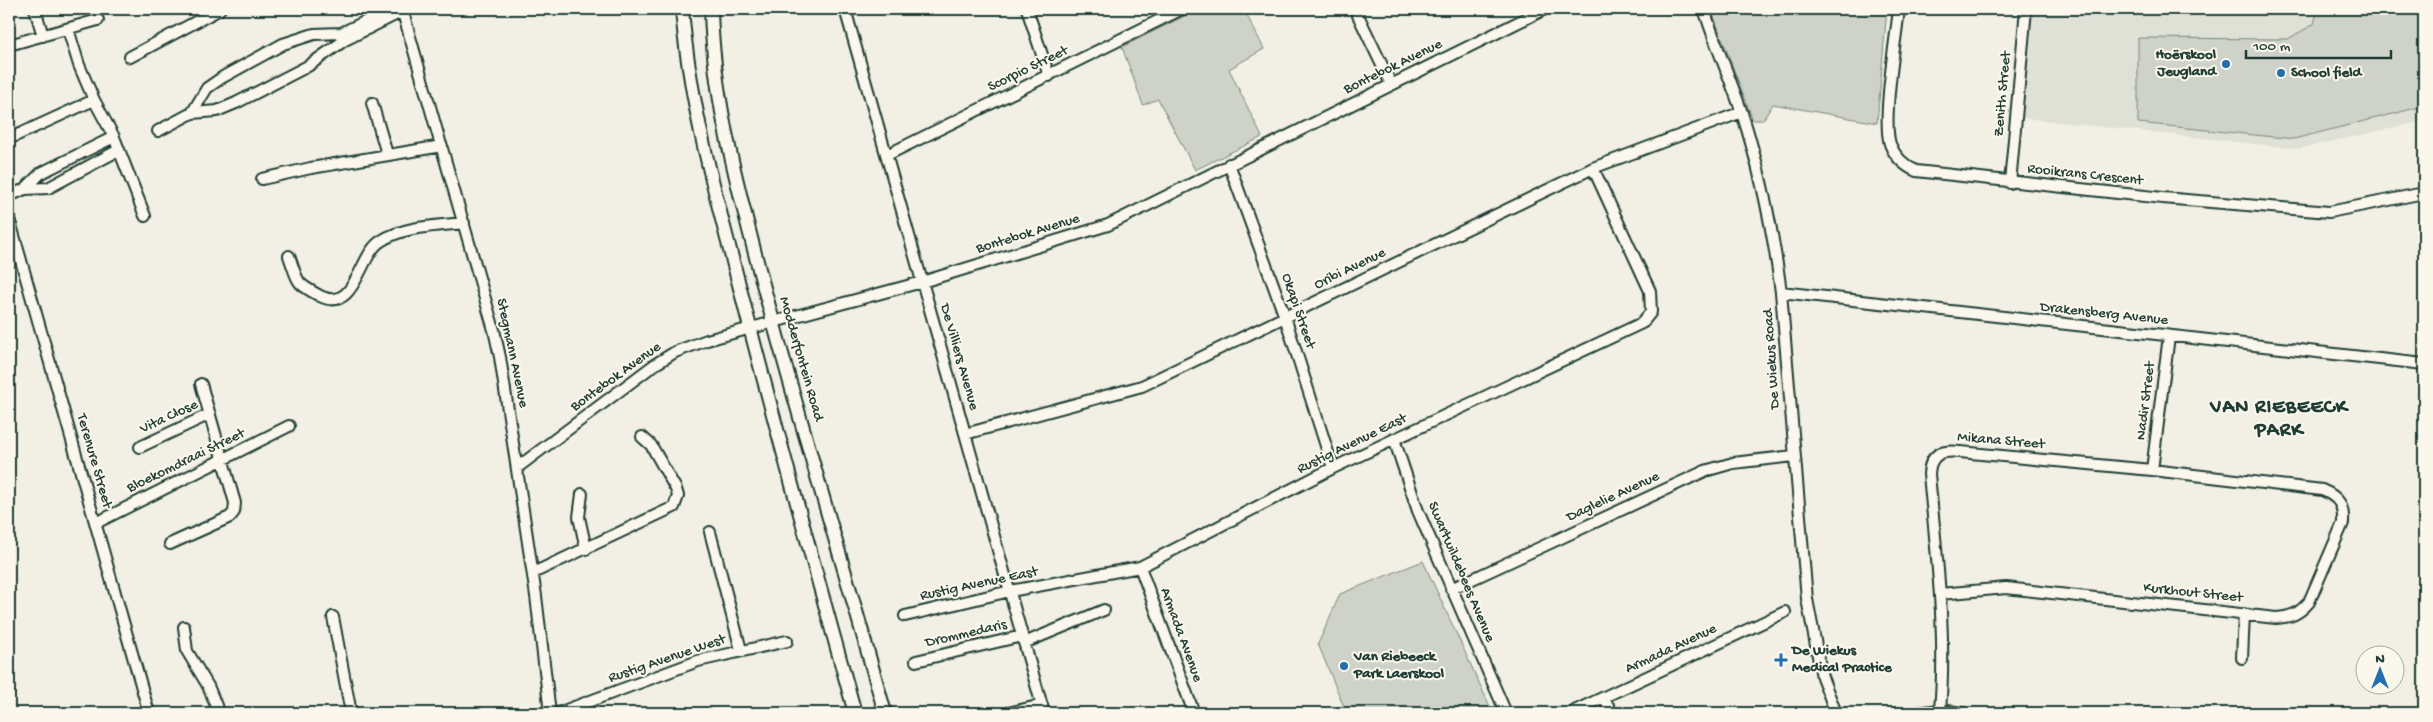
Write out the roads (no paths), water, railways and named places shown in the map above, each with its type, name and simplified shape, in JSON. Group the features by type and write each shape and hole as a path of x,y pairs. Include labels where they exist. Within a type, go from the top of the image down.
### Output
{"main road":[{"path":"682,9 688,70 700,136 796,502 855,713"},
{"name":"Modderfontein Road","path":"711,9 715,74 727,141 773,322 886,713"}],"street":[{"path":"35,9 43,36"},
{"path":"130,57 220,9"},
{"path":"192,113 208,88 229,73 283,44 314,34 342,33 392,9"},
{"name":"De Villiers Avenue","path":"845,9 1043,709"},
{"path":"1027,9 1049,76"},
{"name":"Scorpio Street","path":"886,155 1182,9"},
{"path":"1355,9 1392,84"},
{"name":"Bontebok Avenue","path":"518,467 654,365 675,352 773,322 922,282 1108,225 1545,9"},
{"name":"De Wiekus Road","path":"1704,9 1742,112 1765,195 1782,292 1807,599 1822,677 1836,713"},
{"name":"Rooikrans Crescent","path":"1899,9 1888,119 1890,142 1895,155 1904,165 1916,171 2163,198 2329,212 2424,193"},
{"name":"Zenith Street","path":"2010,182 2026,9"},
{"path":"158,131 192,113 217,111 236,103 308,66 345,40 403,10"},
{"name":"Stegmann Avenue","path":"403,10 494,330 518,467 550,713"},
{"path":"9,45 98,20"},
{"path":"68,29 79,65 94,100 114,137 145,216"},
{"path":"9,136 13,137 94,100"},
{"path":"372,103 387,154"},
{"name":"Oribi Avenue","path":"965,434 1142,386 1593,168 1742,112"},
{"path":"25,190 42,173 114,137"},
{"path":"262,179 387,154 442,146"},
{"path":"9,196 25,190 48,188 119,150"},
{"name":"Okapi Street","path":"1229,164 1285,318 1334,468"},
{"name":"Rustig Avenue East","path":"905,616 1010,591 1140,567 1334,468 1642,324 1652,306 1650,291 1593,168"},
{"name":"Terenure Street","path":"9,218 149,713"},
{"path":"290,256 298,283 303,288 331,300 340,299 350,291 373,248 379,242 403,232 464,223"},
{"name":"Drakensberg Avenue","path":"1782,292 2424,364"},
{"name":"Nadir Street","path":"2152,470 2169,336"},
{"name":"Vita Close","path":"170,544 233,515 234,503 224,460 201,384"},
{"name":"Vita Close","path":"140,447 210,414"},
{"name":"Bloekomdraai Street","path":"96,523 289,426"},
{"path":"533,573 671,509 677,502 678,496 672,481 651,445 642,437"},
{"name":"Swartwildebees Avenue","path":"1394,439 1418,512 1506,713"},
{"name":"Mikana Street","path":"1940,710 1943,661 1940,594 1929,474 1933,457 1938,454 1948,451 2152,470 2322,490"},
{"name":"Daglelie Avenue","path":"1451,589 1705,470 1733,464 1794,456"},
{"name":"Kurkhout Street","path":"1940,594 2006,588 2244,614 2288,617 2302,610 2309,602 2343,523 2344,512 2341,502 2334,495 2322,490"},
{"path":"582,494 579,517 586,549"},
{"path":"710,532 742,650"},
{"name":"Armada Avenue","path":"1140,567 1194,713"},
{"name":"Drommedaris","path":"916,661 1023,640 1104,610"},
{"name":"Armada Avenue","path":"1570,713 1785,612"},
{"path":"2242,658 2244,614"},
{"path":"333,618 350,713"},
{"path":"184,628 187,651 208,686 219,713"},
{"name":"Rustig Avenue West","path":"558,713 691,664 742,650 787,641"},
{"path":"1604,698 1612,713"},
{"path":"1008,713 1043,709"},
{"path":"1917,713 1940,710 1963,713"}],"place":[{"name":"Hoërskool Jeugland","path":"2226,64"},
{"name":"School field","path":"2281,73"},
{"name":"De Wiekus Medical Practice","path":"1781,660"},
{"name":"Van Riebeeck Park Laerskool","path":"1344,666"}],"district":[{"name":"VAN RIEBEECK PARK","path":"2279,420"}]}
